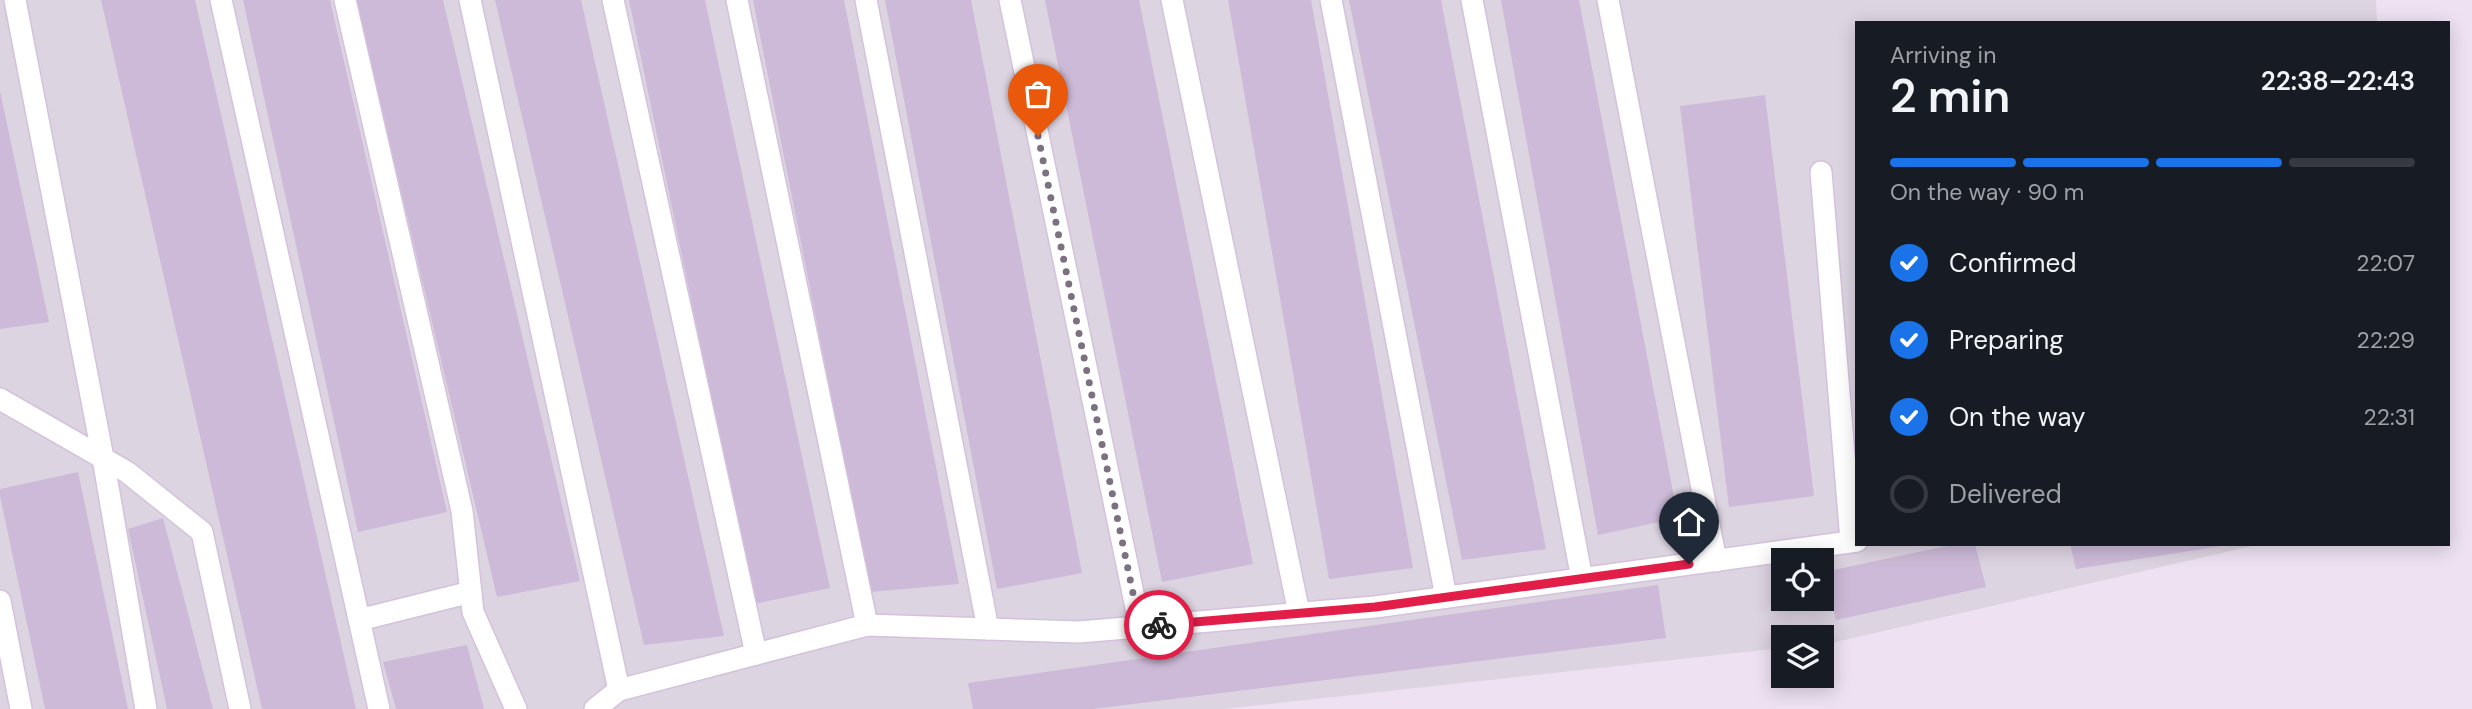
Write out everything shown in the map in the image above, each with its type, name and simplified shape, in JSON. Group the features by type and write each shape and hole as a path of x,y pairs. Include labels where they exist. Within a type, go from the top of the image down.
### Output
{"lane":[{"path":"15,0 103,458 146,709"},
{"path":"221,0 379,709"},
{"path":"345,0 462,511 473,612 516,709"},
{"path":"470,0 620,690"},
{"path":"613,0 756,654"},
{"path":"737,0 867,625"},
{"path":"866,0 988,629"},
{"path":"1010,0 1140,627"},
{"path":"1172,0 1299,613"},
{"path":"1331,0 1446,597"},
{"path":"1472,0 1582,579"},
{"path":"1608,0 1716,561"},
{"path":"595,709 620,690 867,625 1079,632 1140,627 1375,607 1854,541 1821,172"},
{"path":"0,399 127,471 202,532 240,709"},
{"path":"359,620 471,592"},
{"path":"0,601 21,709"}],"shaded area":[{"path":"0,0 2376,0 2377,21 1855,21 1855,546 2252,546 1834,642 1834,625 1771,625 1771,649 1224,709 0,709"}],"building":[{"path":"101,0 195,0 356,709 262,709"},
{"path":"243,0 330,0 447,512 358,532"},
{"path":"356,0 443,0 580,581 497,597"},
{"path":"495,0 581,0 724,636 644,645"},
{"path":"629,0 705,0 830,588 754,604"},
{"path":"753,0 844,0 959,584 870,592"},
{"path":"885,0 971,0 1082,573 997,589"},
{"path":"1045,0 1139,0 1253,564 1162,582"},
{"path":"1228,0 1311,0 1413,568 1329,579"},
{"path":"1349,0 1441,0 1546,549 1462,560"},
{"path":"1501,0 1579,0 1678,518 1598,535"},
{"path":"0,91 49,322 0,329"},
{"path":"1765,95 1814,496 1729,507 1680,106"},
{"path":"78,472 128,709 45,709 0,496 0,489"},
{"path":"163,518 213,709 167,709 128,529"},
{"path":"1947,546 1976,546 1986,587 1836,620 1834,570"},
{"path":"2070,546 2221,546 2076,569"},
{"path":"1658,585 1666,638 1093,709 973,709 968,683"},
{"path":"467,645 484,709 396,709 383,662"}],"way so far":[{"path":"1038,136 1140,627 1159,625"}],"route":[{"path":"1159,625 1375,607 1689,564"}]}
